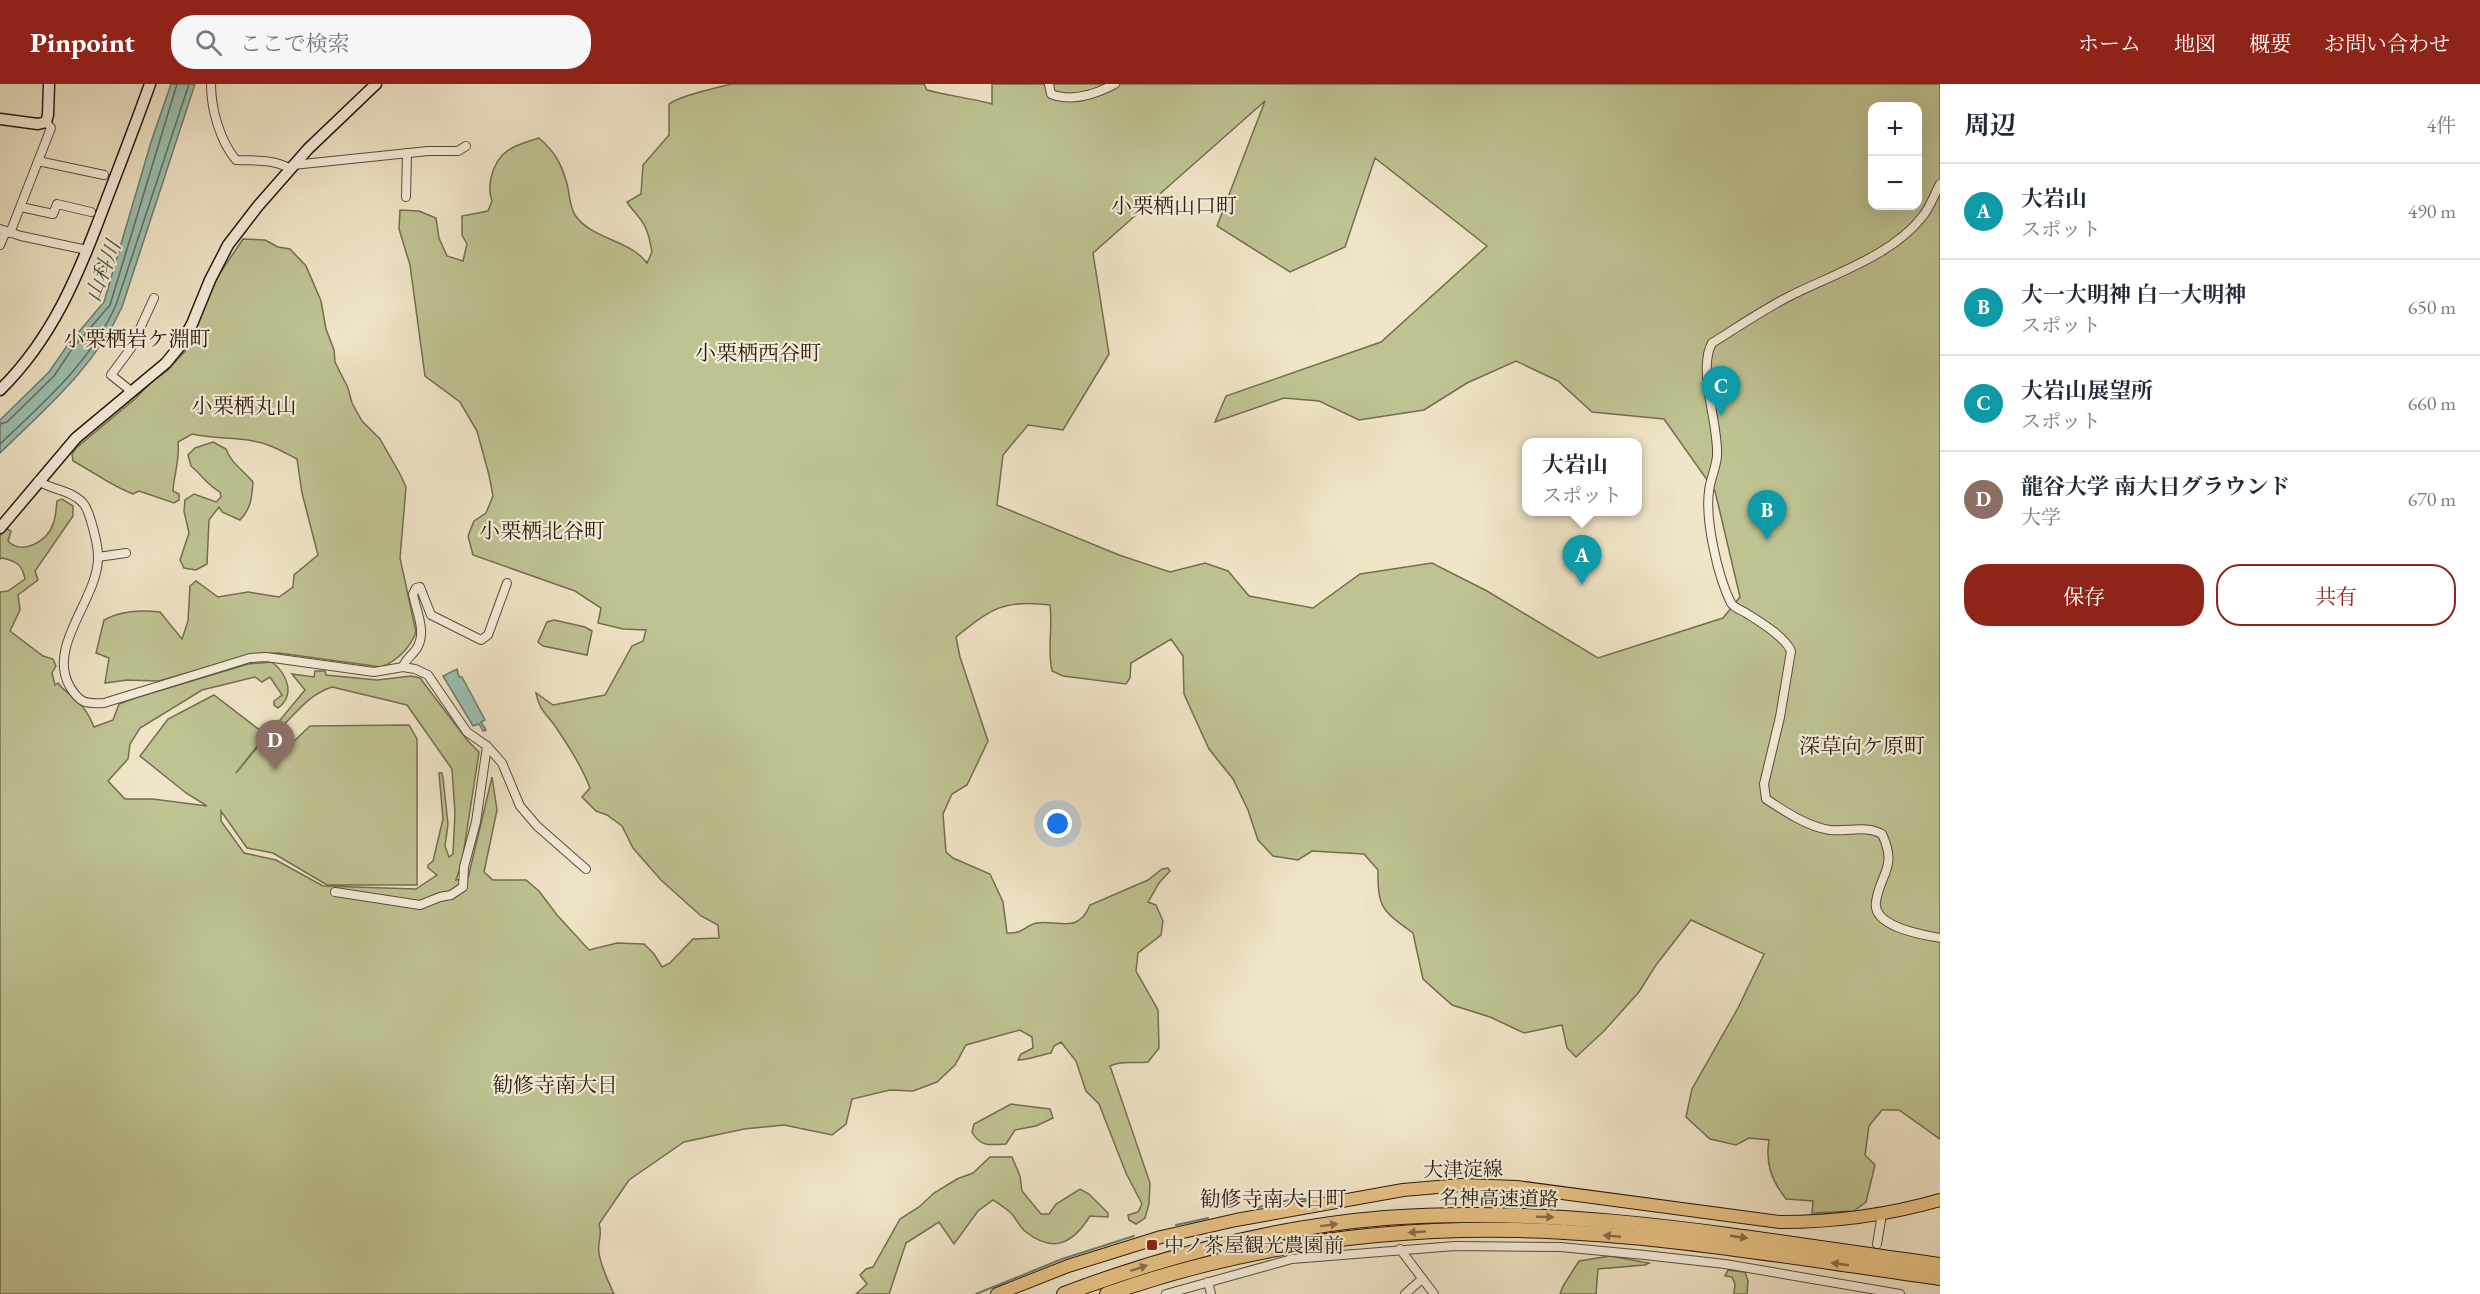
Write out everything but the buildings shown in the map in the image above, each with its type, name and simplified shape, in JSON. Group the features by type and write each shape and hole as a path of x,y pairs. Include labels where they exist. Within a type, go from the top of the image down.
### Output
{"highway":[{"name":"名神高速道路","path":"1064,1294 1156,1263 1236,1242 1322,1226 1384,1218 1444,1216 1517,1216 1615,1222 1940,1265"},
{"name":"名神高速道路","path":"1107,1294 1190,1268 1266,1251 1353,1238 1467,1230 1518,1230 1628,1238 1940,1278"}],"main road":[{"name":"大津淀線","path":"997,1294 1068,1266 1345,1199 1403,1190 1461,1185 1516,1188 1780,1222 1810,1222 1882,1214 1940,1200"}],"street":[{"path":"0,245 5,231 21,207 51,128 46,122 50,84"},
{"path":"0,390 19,372 53,325 77,278 150,84"},
{"path":"211,84 218,120 228,150 236,160 268,160 291,166 407,153 458,151 466,146"},
{"path":"0,528 76,438 166,363 179,347 228,245 291,166 376,84"},
{"path":"1049,84 1051,94 1062,99 1104,90 1115,84"},
{"path":"0,119 38,124 46,122"},
{"path":"406,197 407,153"},
{"path":"38,161 104,175"},
{"path":"1940,184 1924,216 1911,230 1893,243 1857,265 1756,313 1712,343 1708,350 1708,386 1717,456 1709,493 1708,512 1714,553 1732,606 1778,637 1788,645 1791,651 1782,708 1764,784 1766,799 1804,821 1824,829 1866,829 1882,834 1889,857 1887,873 1876,901 1875,908 1878,914 1906,931 1940,938"},
{"path":"21,207 53,214 57,204 91,212"},
{"path":"5,231 87,250"},
{"path":"131,391 111,375 131,348 154,309 154,298"},
{"path":"38,481 48,488 63,490 85,505 98,557 93,582 64,654 65,677 78,700 90,704 104,704 250,658 266,657 374,672 409,667 428,675 467,732 488,746 502,763 520,806 537,826 586,868"},
{"path":"98,557 126,553"},
{"path":"403,667 416,651 422,637 413,594 416,588 420,587 423,591 431,615 481,640 488,635 507,583"},
{"path":"335,892 420,905 451,895 464,887 464,867 476,822 488,746"},
{"path":"1877,1244 1882,1214"},
{"path":"1166,1294 1176,1287 1208,1282 1292,1259 1455,1246 1560,1247 1725,1264 1900,1294"},
{"path":"1400,1249 1434,1294"},
{"path":"1866,1289 1868,1278"},
{"path":"1405,1294 1422,1279"},
{"path":"1208,1282 1211,1294"}],"green space":[{"path":"731,84 924,84 927,90 992,104 992,84 1940,84 1940,1139 1899,1110 1882,1110 1869,1126 1865,1155 1875,1165 1866,1202 1854,1211 1812,1213 1813,1201 1786,1199 1777,1186 1769,1164 1769,1140 1749,1138 1736,1145 1710,1139 1686,1117 1692,1089 1738,1008 1764,954 1691,920 1656,965 1639,992 1604,1031 1576,1057 1567,1048 1562,1025 1524,1033 1490,1017 1452,1005 1423,979 1413,933 1388,914 1384,908 1379,893 1378,870 1364,854 1312,851 1298,860 1273,856 1258,840 1248,810 1233,779 1209,749 1184,694 1183,656 1171,639 1131,663 1130,678 1126,684 1063,676 1052,671 1050,605 1020,604 998,608 956,637 960,657 988,741 967,785 952,794 943,814 946,852 953,858 990,874 1003,902 1007,933 1021,931 1037,923 1074,923 1080,920 1090,905 1148,880 1162,869 1168,868 1170,871 1159,883 1148,902 1156,905 1163,921 1161,935 1138,953 1136,971 1158,1010 1159,1048 1148,1062 1110,1066 1150,1183 1149,1204 1145,1218 1136,1224 1129,1220 1128,1215 1138,1212 1142,1204 1126,1173 1099,1104 1086,1091 1076,1061 1061,1042 1054,1046 1051,1053 1018,1060 1021,1054 1033,1048 1032,1037 1020,1030 966,1045 955,1065 937,1082 913,1091 890,1090 852,1099 846,1124 832,1135 784,1125 744,1129 684,1142 629,1180 599,1224 600,1258 614,1294 0,1294 0,592 8,591 25,579 18,564 7,559 0,559 0,536 6,528 11,531 8,541 14,545 27,547 34,545 50,530 57,501 62,499 73,506 73,516 35,571 38,580 18,595 20,610 10,631 43,656 53,659 56,666 52,673 55,685 58,683 80,703 94,727 113,720 119,704 248,664 272,662 282,672 287,685 287,697 278,708 274,705 274,701 282,695 270,677 262,682 255,677 202,690 140,728 130,744 128,759 108,781 125,799 153,799 207,806 186,793 140,756 168,719 214,695 266,735 236,773 305,690 292,674 314,677 315,671 325,671 326,675 377,680 411,676 420,678 479,752 462,862 456,880 468,878 492,777 497,810 484,872 493,880 526,880 539,891 589,950 617,943 644,944 662,967 670,963 693,939 719,938 718,925 701,916 661,880 633,848 622,826 607,815 596,811 582,797 590,788 587,780 571,750 539,704 536,693 553,705 605,695 632,646 643,641 646,630 623,629 598,623 601,608 575,591 473,555 468,536 474,521 486,513 493,496 489,475 477,431 460,402 425,376 410,265 399,229 400,210 419,211 436,218 439,238 447,256 463,261 467,244 462,235 462,216 488,211 492,201 490,181 502,155 515,146 539,138 560,164 575,215 591,230 631,249 647,263 652,252 648,233 627,202 641,194 643,165 669,135 669,104 689,95","holes":["1265,101 1217,226 1290,272 1345,247 1375,158 1487,246 1381,342 1226,396 1215,422 1284,398 1319,401 1359,420 1424,410 1467,383 1516,361 1558,381 1592,412 1664,419 1715,491 1740,597 1723,618 1598,658 1487,591 1432,563 1360,574 1313,608 1249,596 1228,571 1205,563 1170,572 1119,555 997,505 1003,455 1028,425 1063,430 1109,354 1093,253","332,687 407,705 452,769 455,813 453,854 449,857 445,846 448,824 443,778 442,773 439,773 443,819 433,861 428,865 428,868 437,875 416,889 323,886 276,860 244,853 221,821 221,811 247,848 273,853 327,885 417,885 417,739 409,725 310,726 293,742 279,730 303,705"]},
{"path":"243,239 265,240 278,247 290,249 306,266 321,301 335,362 348,388 352,403 362,421 380,439 406,487 400,558 416,632 411,643 402,653 392,662 381,667 279,653 254,654 159,681 127,680 105,683 109,658 96,653 104,620 131,612 160,612 182,639 188,621 190,586 196,581 218,597 248,592 279,597 293,587 294,575 318,555 302,493 297,459 270,446 259,442 192,434 178,442 173,491 179,494 179,500 174,503 139,491 133,494 125,491 73,461 72,454 76,448 136,398 151,382 168,370 185,351 218,276"},
{"path":"213,442 226,449 234,462 253,482 250,502 247,512 240,520 222,512 219,507 209,520 207,564 196,570 184,568 180,560 189,533 184,511 185,500 194,494 216,502 221,497 220,492 191,466 188,455 195,448"},
{"path":"554,620 585,627 592,631 587,655 543,646 538,642 547,622"},
{"path":"1011,1104 1050,1109 1053,1118 1036,1126 1015,1130 1006,1144 990,1145 982,1143 975,1137 972,1132 974,1124"},
{"path":"990,1157 1012,1157 1020,1176 1022,1191 1041,1214 1049,1214 1056,1204 1080,1189 1089,1194 1108,1213 1108,1217 1090,1216 1070,1239 1054,1244 1045,1243 1024,1230 1012,1214 993,1200 978,1211 954,1244 939,1222 906,1243 889,1294 856,1294 867,1284 860,1275 866,1269 873,1267 900,1219 919,1207 934,1193 957,1179 973,1173"},
{"path":"1610,1256 1649,1263 1598,1269 1596,1294 1560,1294 1579,1261"},
{"path":"1728,1270 1745,1272 1748,1281 1747,1294 1734,1294 1735,1284 1732,1277 1725,1276"}],"water":[{"path":"171,84 195,84 122,307 111,329 84,368 52,403 0,453 0,420 49,372 67,346 104,302 151,142"},
{"path":"457,669 459,677 462,677 485,720 481,722 486,730 483,731 479,724 473,726 443,676"}],"waterway":[{"path":"1255,1208 1293,1199 1312,1199"},
{"path":"1176,1225 1208,1218"},
{"path":"976,1294 1062,1259 1134,1236"}],"place":[{"name":"大岩山展望所","path":"1721,416"},
{"name":"大一大明神 白一大明神","path":"1767,540"},
{"name":"大岩山","path":"1582,585"},
{"name":"龍谷大学 南大日グラウンド","path":"275,770"},
{"name":"中ノ茶屋観光農園前","path":"1152,1245"}],"district":[{"name":"小栗栖山口町","path":"1174,206"},
{"name":"小栗栖岩ケ淵町","path":"137,339"},
{"name":"小栗栖西谷町","path":"758,353"},
{"name":"小栗栖丸山","path":"244,406"},
{"name":"小栗栖北谷町","path":"542,531"},
{"name":"深草向ケ原町","path":"1862,746"},
{"name":"勧修寺南大日","path":"555,1085"},
{"name":"勧修寺南大日町","path":"1273,1199"}],"water label":[{"name":"山科川","path":"103,271"}]}
